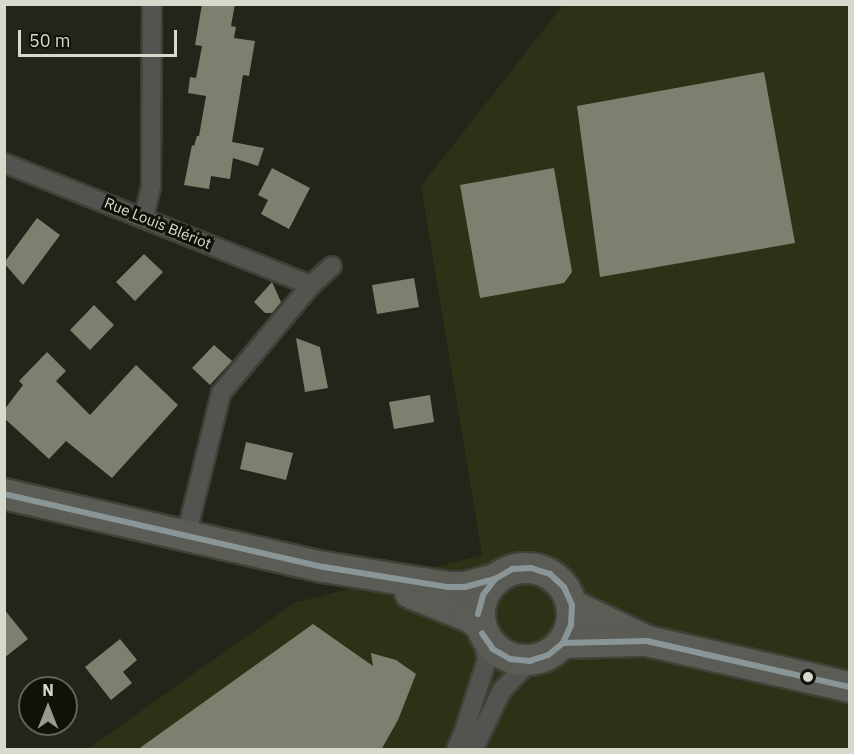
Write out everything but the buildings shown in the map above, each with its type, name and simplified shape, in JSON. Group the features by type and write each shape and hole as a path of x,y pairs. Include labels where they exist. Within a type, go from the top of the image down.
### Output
{"main road":[{"path":"4,494 324,567 448,587 465,587 495,579 512,569 531,568 550,574 564,587 572,606 572,625 563,643 548,655 530,661 510,659 493,649 481,629 467,616 419,596 324,567"},
{"path":"481,629 478,614 483,595 495,579"},
{"path":"572,606 647,641 849,687"},
{"path":"563,643 647,641"}],"street":[{"path":"144,217 151,186 152,4"},
{"name":"Rue Louis Blériot","path":"4,162 311,285"},
{"path":"186,536 221,393 311,285 332,266"},
{"path":"456,750 465,732 487,660 481,629"},
{"path":"473,750 502,690 530,661"}],"shaded area":[{"path":"563,5 849,5 849,749 86,750 294,603 482,555 421,186"}],"transit line":[{"path":"4,494 324,567 448,587 465,587 495,579"},
{"path":"478,614 483,595 495,579 512,569 531,568 550,574 564,587 572,605 571,625 563,643 548,655 530,661 510,659 493,649 482,633"},
{"path":"563,643 647,641 850,687"}]}
